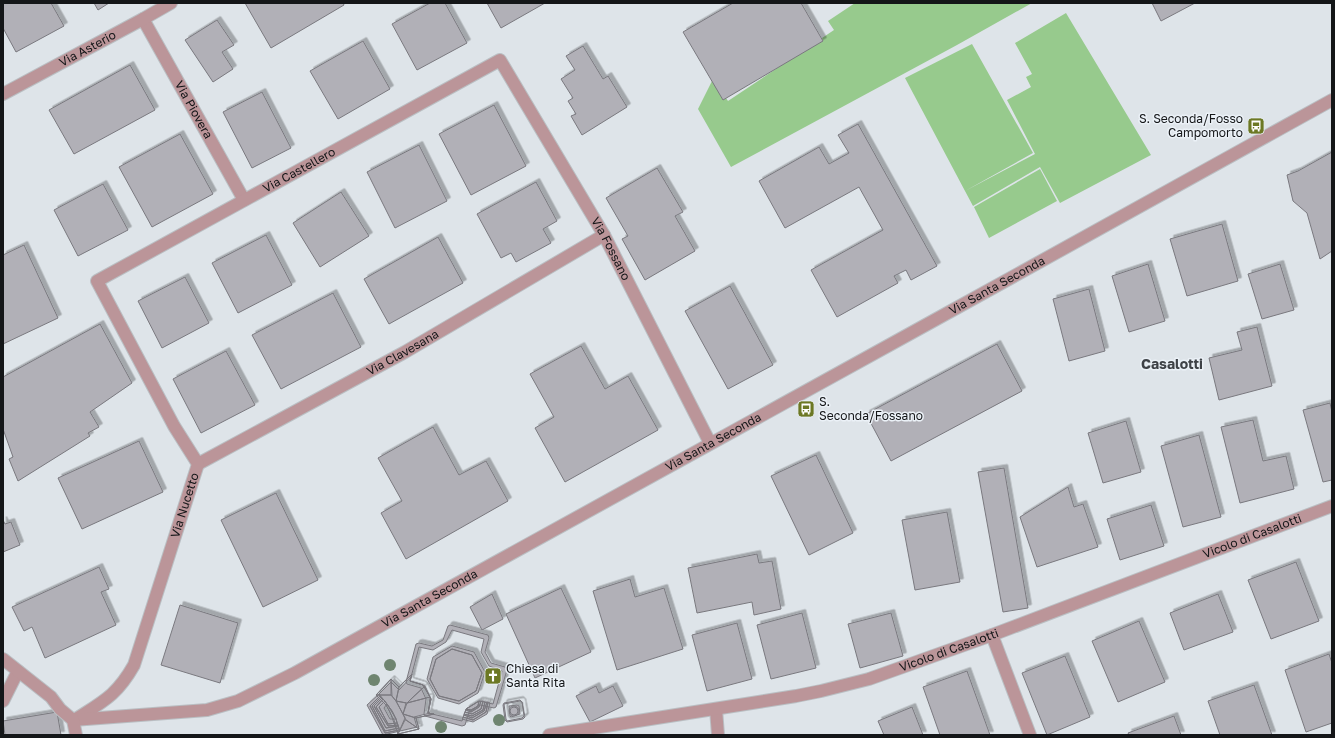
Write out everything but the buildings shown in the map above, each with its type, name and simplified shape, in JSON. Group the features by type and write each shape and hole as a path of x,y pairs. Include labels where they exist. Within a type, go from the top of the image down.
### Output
{"street":[{"name":"Via Asterio","path":"3,94 171,3"},
{"name":"Via Piovera","path":"143,19 244,200"},
{"name":"Via Castellero","path":"97,281 500,60"},
{"name":"Via Fossano","path":"500,60 604,235 710,443"},
{"name":"Via Santa Seconda","path":"73,720 197,711 219,707 238,701 295,673 710,443 828,380 1332,100"},
{"name":"Via Clavesana","path":"198,464 405,352 604,235"},
{"name":"Via Nucetto","path":"73,720 108,699 122,686 134,665 198,464 174,426 97,281"},
{"name":"Vicolo di Casalotti","path":"550,735 821,692 869,679 992,635 1332,506"},
{"path":"992,635 1030,735"},
{"path":"3,660 51,697 60,709 73,720 76,735"},
{"path":"3,701 18,671"},
{"path":"716,709 718,735"}],"green space":[{"path":"855,3 1032,3 731,167 698,109 713,79 728,101 834,30 828,21"},
{"path":"1066,13 1151,155 1060,203 1040,167 973,206 965,191 1035,154 1007,100 1031,87 1026,77 1032,74 1015,43"},
{"path":"972,44 1033,153 965,191 905,78"},
{"path":"1040,169 1057,201 989,238 974,207"}],"place":[{"name":"S. Seconda/Fosso Campomorto","path":"1256,126"},
{"name":"S. Seconda/Fossano","path":"806,409"},
{"name":"Chiesa di Santa Rita","path":"493,676"}],"district":[{"name":"Casalotti","path":"1172,364"}]}
